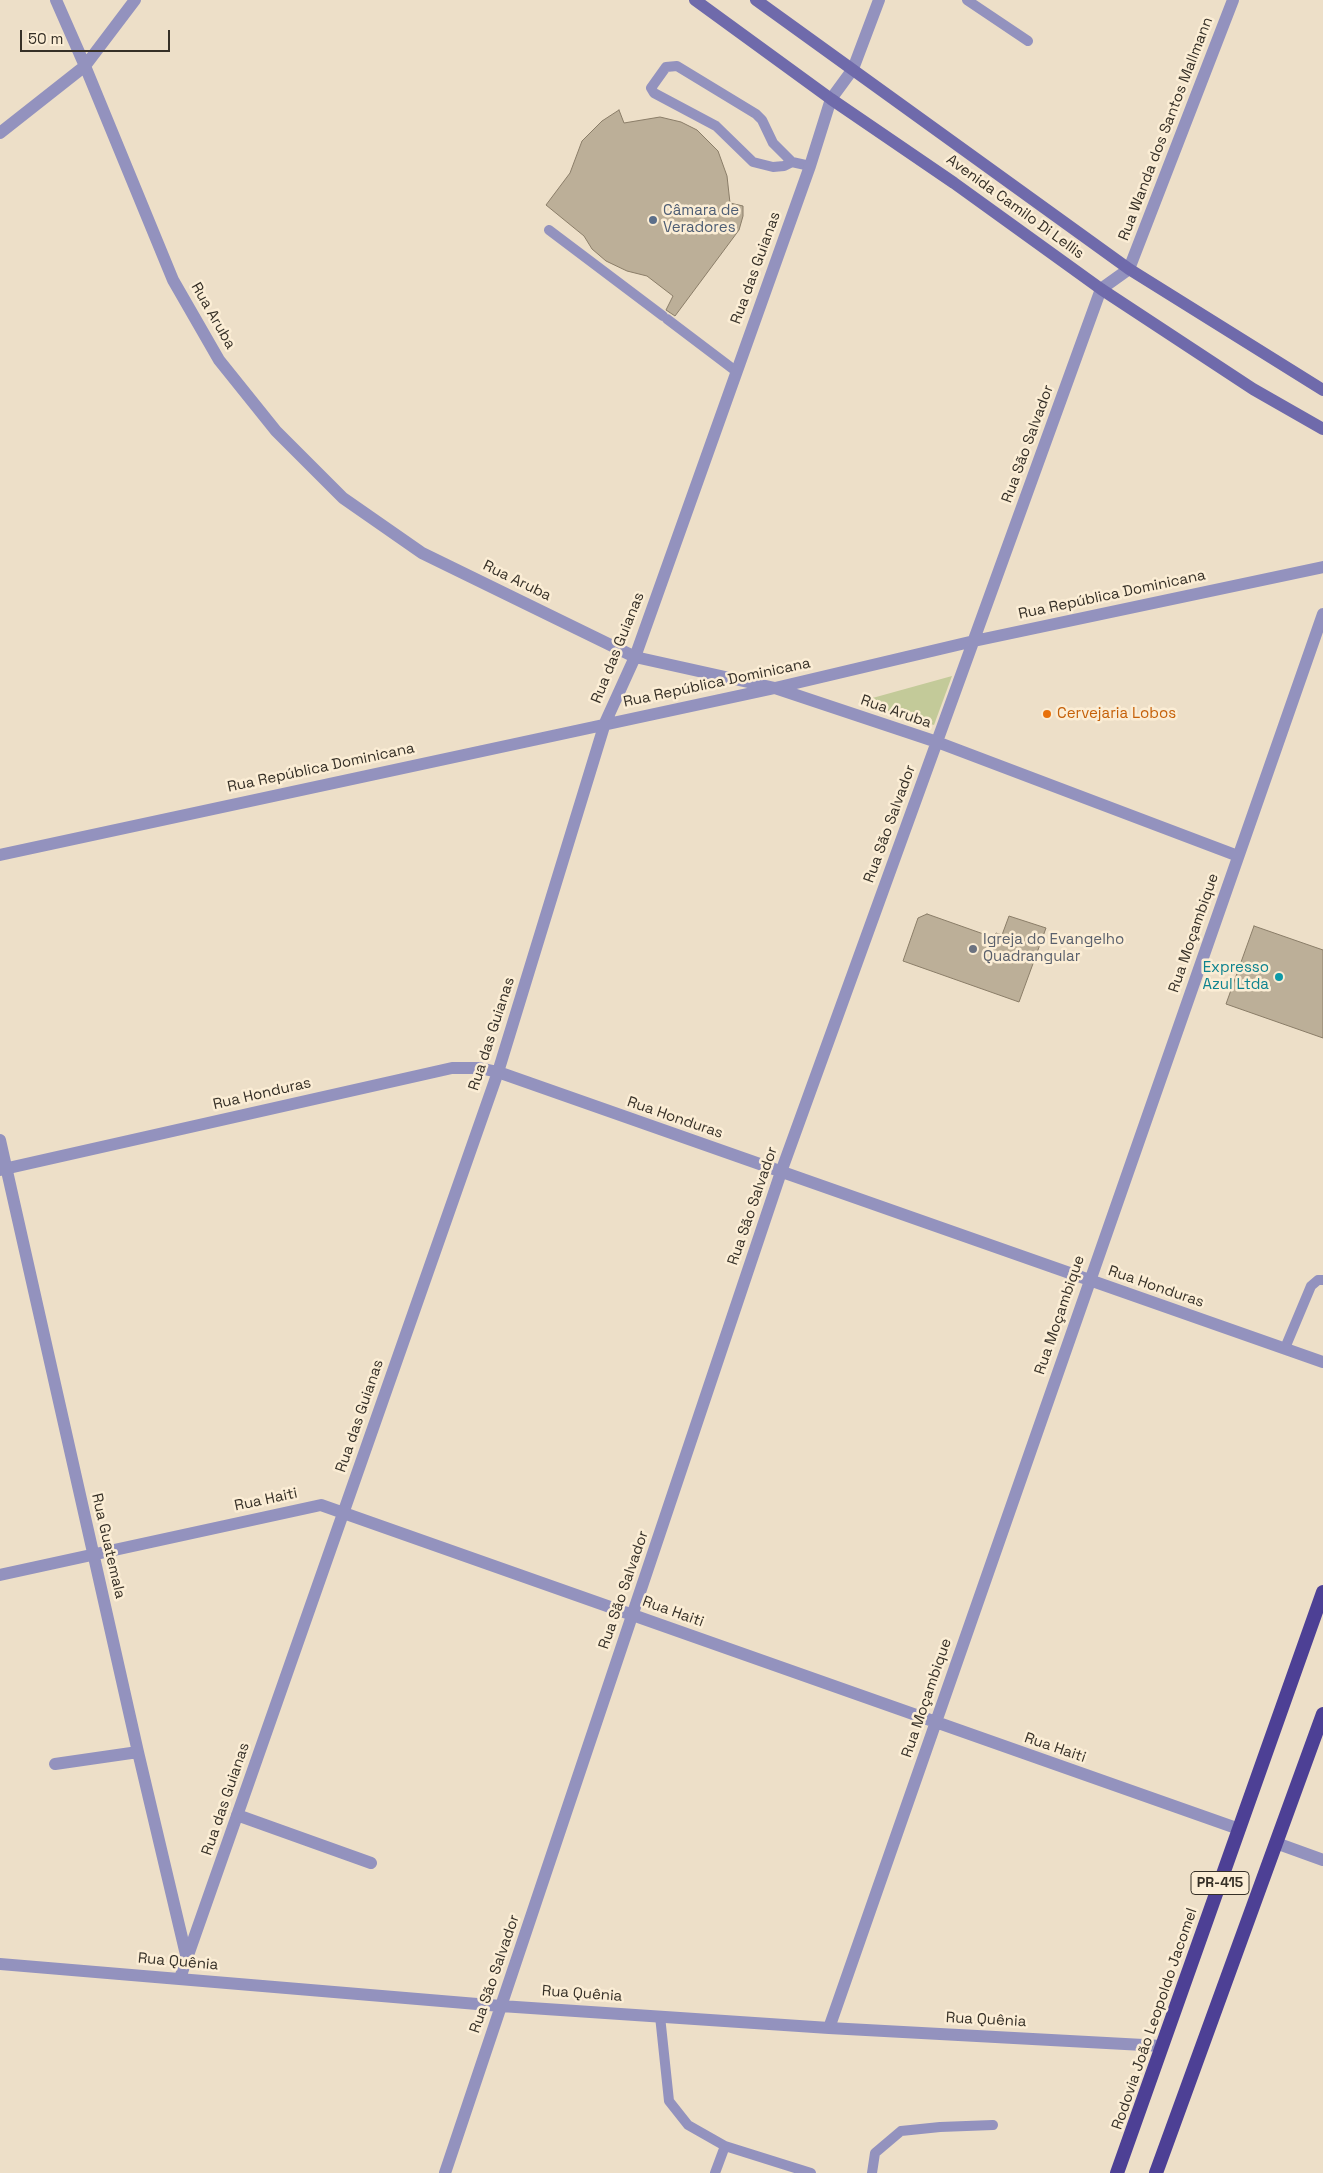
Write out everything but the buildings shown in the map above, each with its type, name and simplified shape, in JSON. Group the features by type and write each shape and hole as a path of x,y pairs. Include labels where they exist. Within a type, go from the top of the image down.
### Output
{"highway":[{"name":"Rodovia João Leopoldo Jacomel","path":"1117,2173 1323,1592"},
{"name":"PR-415","path":"1156,2173 1323,1714"}],"main road":[{"name":"Avenida Camilo Di Lellis","path":"695,0 831,99 1101,289 1253,389 1323,429"},
{"name":"Avenida Camilo Di Lellis","path":"756,0 1129,269 1323,390"}],"street":[{"name":"Rua Aruba","path":"56,0 173,280 219,360 276,431 343,498 422,553 635,657 775,688 936,742 1238,856"},
{"path":"0,133 85,66 135,0"},
{"name":"Rua das Guianas","path":"180,1978 498,1072 605,723 635,657 810,166 831,99 853,69 879,0"},
{"name":"Rua Wanda dos Santos Mallmann","path":"1129,269 1233,0"},
{"path":"1101,289 1129,269"},
{"name":"Rua São Salvador","path":"445,2173 781,1172 1101,289"},
{"name":"Rua República Dominicana","path":"0,855 605,723 775,688 974,641 1323,567"},
{"name":"Rua Moçambique","path":"829,2028 1323,614"},
{"name":"Rua Honduras","path":"3,1169 452,1068 479,1068 498,1072 1089,1282 1323,1362"},
{"name":"Rua Guatemala","path":"0,1140 3,1169 187,1959"},
{"name":"Rua Haiti","path":"0,1575 321,1505 935,1724 1239,1829"},
{"path":"55,1764 138,1752"},
{"path":"237,1814 371,1863"},
{"path":"1276,1843 1323,1860"},
{"name":"Rua Quênia","path":"0,1964 502,2006 829,2028 1162,2046"}],"lane":[{"path":"967,0 1028,41"},
{"path":"792,162 784,166 773,167 753,162 716,126 654,93 651,88 666,67 677,66 756,114 762,120 773,142 792,162 810,166"},
{"path":"549,230 737,372"},
{"path":"1285,1348 1311,1286 1318,1280 1323,1280"},
{"path":"660,2016 669,2101 688,2125 725,2146 811,2173"},
{"path":"872,2173 875,2153 901,2131 940,2126 994,2126"},
{"path":"714,2173 725,2146"}],"green space":[{"path":"952,676 934,725 858,702"}],"place":[{"name":"Câmara de Veradores","path":"653,220"},
{"name":"Cervejaria Lobos","path":"1047,714"},
{"name":"Igreja do Evangelho Quadrangular","path":"973,949"},
{"name":"Expresso Azul Ltda","path":"1279,977"}]}
